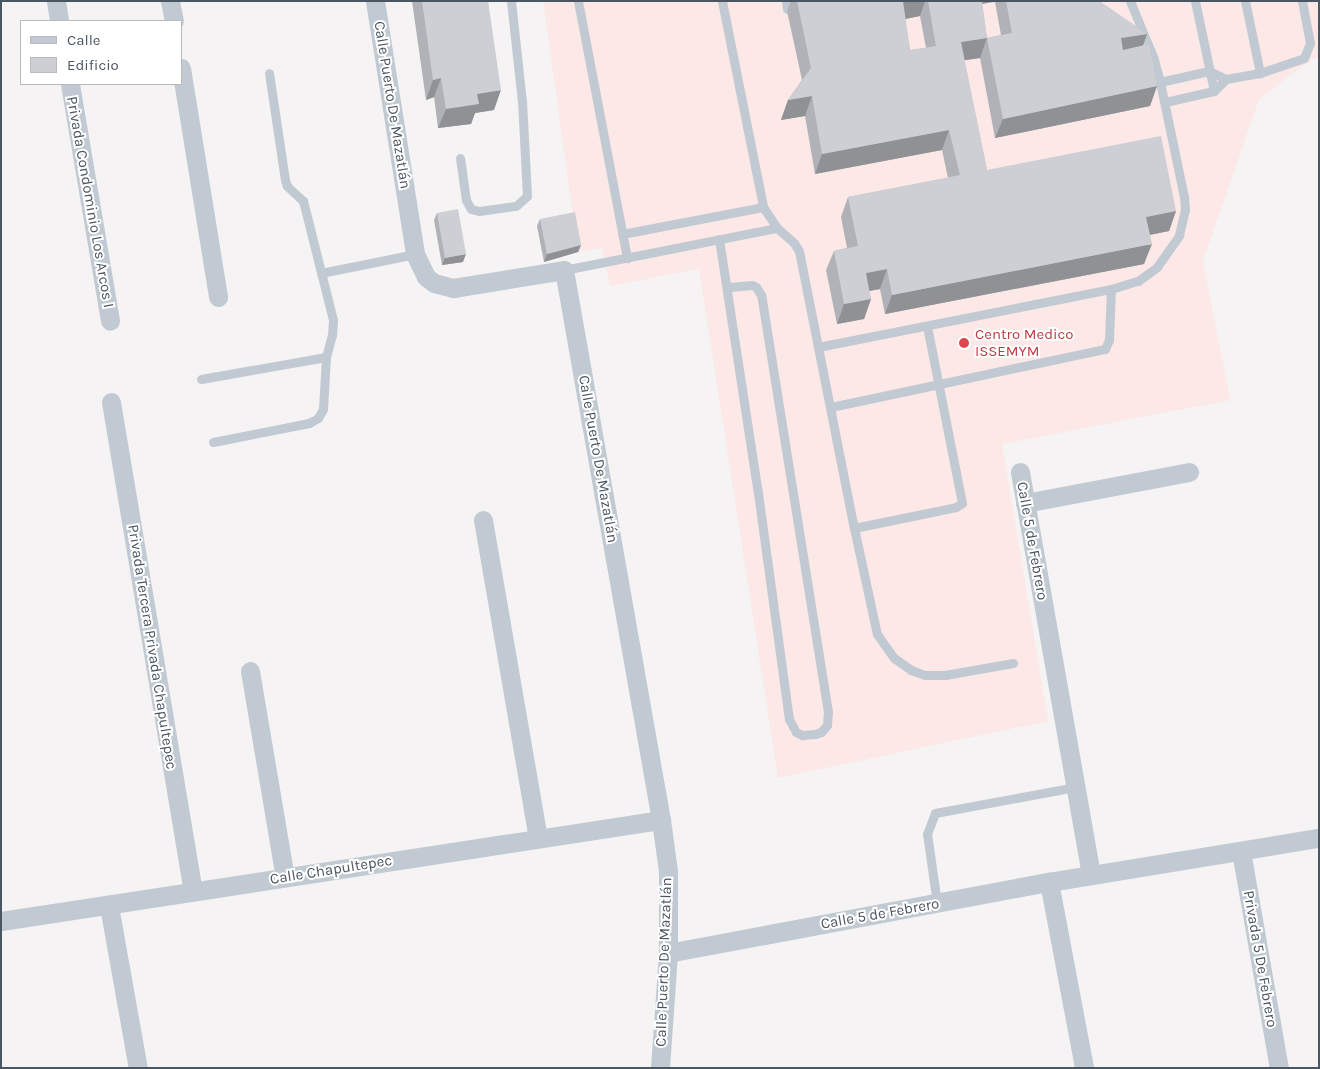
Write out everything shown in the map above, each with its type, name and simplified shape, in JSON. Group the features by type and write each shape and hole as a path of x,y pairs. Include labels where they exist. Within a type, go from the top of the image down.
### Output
{"street":[{"path":"56,1 59,20"},
{"path":"170,1 174,20"},
{"name":"Calle Puerto De Mazatlán","path":"375,1 415,254 426,277 444,287 453,288 564,270 661,820 668,871 668,953 660,1068"},
{"path":"182,74 218,297"},
{"name":"Privada Condominio Los Arcos I","path":"70,85 110,321"},
{"name":"Privada Tercera Privada Chapultepec","path":"112,402 193,891"},
{"name":"Calle 5 de Febrero","path":"1020,472 1092,875"},
{"path":"1025,503 1189,472"},
{"path":"483,520 538,838"},
{"path":"250,671 285,877"},
{"name":"Calle Chapultepec","path":"1,921 109,906 193,891 661,820"},
{"name":"Calle 5 de Febrero","path":"668,953 1048,882 1319,838"},
{"name":"Privada 5 De Febrero","path":"1241,851 1279,1068"},
{"path":"1048,882 1084,1068"},
{"path":"109,906 138,1068"}],"lane":[{"path":"460,158 466,200 471,209 479,211 516,206 528,196 522,102 511,1"},
{"path":"578,1 626,258"},
{"path":"722,1 763,207 777,228 794,243 799,252 876,628 885,647 894,658 911,670 925,675 945,675 1013,663"},
{"path":"818,347 927,327 1111,289 1138,281 1148,275 1170,249 1181,229 1185,210 1184,197 1160,82 1130,1"},
{"path":"1194,1 1214,91"},
{"path":"1245,1 1260,73"},
{"path":"1164,102 1214,91 1226,79 1260,73 1304,58 1310,43 1302,1"},
{"path":"1160,82 1209,71 1226,79"},
{"path":"214,442 315,421 323,409 326,357 332,335 333,320 303,201 287,186 285,180 269,73"},
{"path":"622,234 763,207"},
{"path":"564,270 777,228"},
{"path":"719,239 758,493 789,719 796,732 802,735 815,734 821,732 827,726 828,712 761,295 756,287 752,285 727,287"},
{"path":"322,273 415,254"},
{"path":"831,407 1105,349 1109,340 1111,289"},
{"path":"854,528 956,506 962,502 927,327"},
{"path":"201,379 326,357"},
{"path":"938,903 927,834 935,813 1075,787"}],"shaded area":[{"name":"Centro Medico ISSEMYM","path":"543,1 1319,1 1319,58 1314,58 1259,99 1203,261 1230,400 1002,444 1048,721 778,778 699,269 610,286 602,248 578,252"}],"building":[{"path":"422,1 488,1 501,90 477,94 479,104 446,109 441,78 433,80"},
{"path":"797,1 903,1 910,50 936,46 928,1 982,1 987,38 961,42 987,170 1161,136 1176,211 1146,217 1152,244 892,295 887,269 866,273 871,299 844,304 834,251 858,246 848,197 960,175 949,130 822,154 812,96 788,100 811,68"},
{"path":"1006,1 1099,1 1147,34 1121,38 1123,50 1149,44 1157,86 1003,119 987,38 1012,33"},
{"path":"458,209 466,254 445,258 437,213"},
{"path":"575,212 581,245 547,254 540,219"}],"place":[{"name":"Centro Medico ISSEMYM","path":"964,343"}]}
